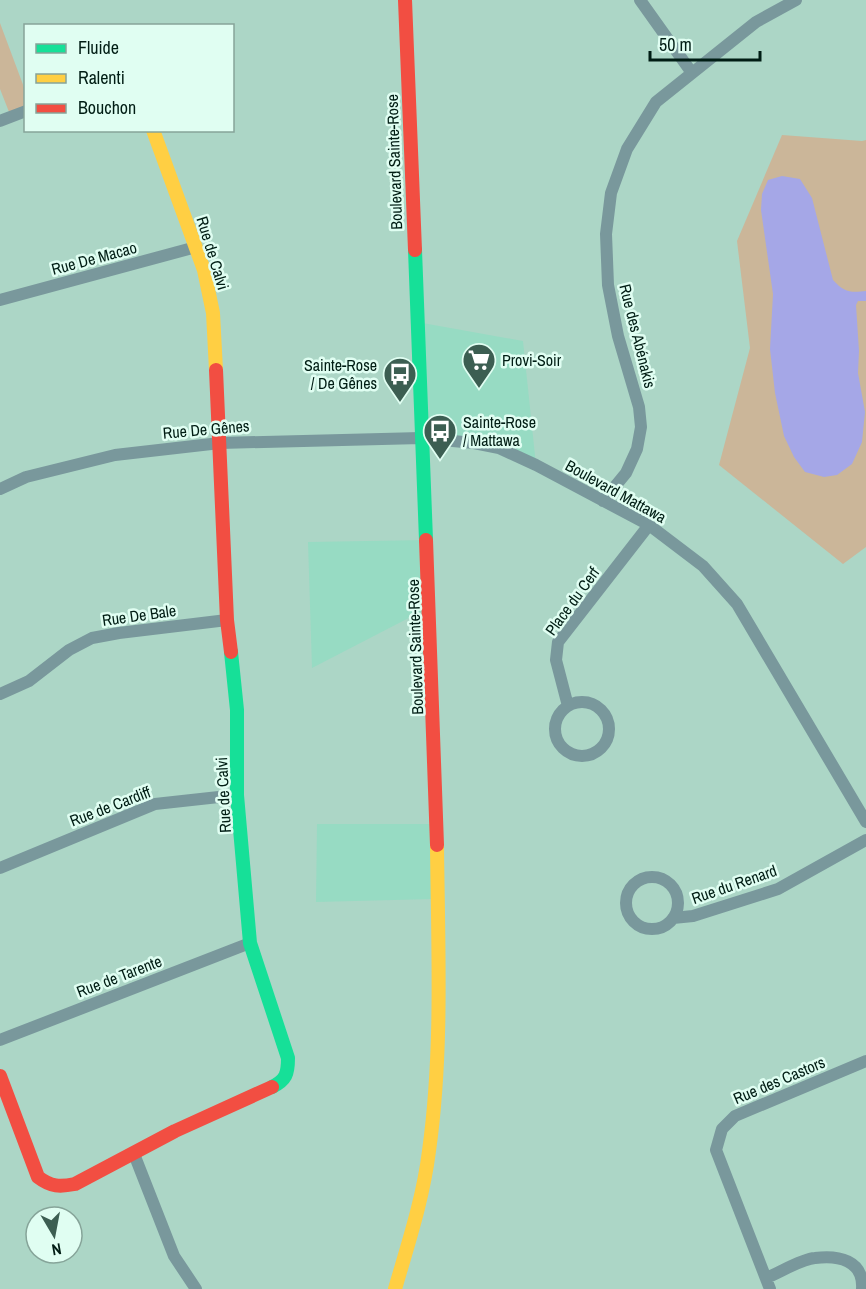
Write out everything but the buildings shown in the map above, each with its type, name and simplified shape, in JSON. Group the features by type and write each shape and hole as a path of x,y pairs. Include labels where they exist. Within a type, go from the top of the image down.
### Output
{"street":[{"name":"Boulevard Sainte-Rose","path":"395,1289 419,1207 429,1152 436,1083 438,979 437,814 429,573 421,438 405,0"},
{"path":"640,0 692,73"},
{"name":"Rue des Abénakis","path":"603,501 626,472 637,449 641,427 639,407 618,336 608,285 606,234 611,193 627,149 656,102 756,22 796,0"},
{"path":"0,121 24,112"},
{"name":"Rue de Calvi","path":"0,1076 38,1177 49,1186 62,1187 75,1184 176,1131 266,1091 282,1082 288,1070 288,1058 250,943 237,795 237,710 227,620 213,313 204,270 154,132"},
{"name":"Rue De Macao","path":"0,300 196,247"},
{"name":"Rue De Gênes","path":"0,489 26,477 115,454 220,442 421,438"},
{"name":"Boulevard Mattawa","path":"421,438 499,448 649,525 703,566 737,604 866,822"},
{"name":"Place du Cerf","path":"568,706 555,660 558,642 649,525"},
{"name":"Rue De Bale","path":"0,694 29,681 69,650 92,638 227,620"},
{"path":"586,703 602,711 609,729 603,746 596,752 578,756 563,749 558,742 555,734 557,718 568,706 586,703"},
{"name":"Rue de Cardiff","path":"0,868 154,804 237,795"},
{"name":"Rue du Renard","path":"673,918 678,902 676,893 665,880 648,877 632,885 625,901 630,918 635,924 651,930 660,928 673,918 693,916 778,889 866,840"},
{"name":"Rue de Tarente","path":"0,1040 250,943"},
{"name":"Rue des Castors","path":"862,1289 863,1278 854,1264 844,1259 813,1258 768,1284 716,1150 722,1129 735,1116 866,1061"},
{"path":"134,1154 174,1256 196,1289"}],"shaded area":[{"path":"0,23 24,87 24,111 11,117 0,89"},
{"path":"782,135 866,140 866,547 843,564 719,465 750,348 737,241"},
{"path":"417,322 523,341 536,465 499,448 421,438"},
{"path":"427,540 430,607 312,668 308,542"},
{"path":"317,824 433,824 433,899 316,902"}],"water":[{"path":"782,176 800,179 812,198 833,280 848,291 866,291 866,301 858,301 856,305 858,373 865,412 862,442 852,464 837,475 824,477 805,472 794,457 784,436 775,393 770,349 773,294 761,210 762,194 768,180"}],"traffic: fast":[{"path":"415,250 426,540"},
{"path":"231,652 237,710 237,795 250,943 288,1058 285,1076 272,1087"}],"traffic: slow":[{"path":"154,132 204,270 213,313 216,370"},
{"path":"395,1289 423,1186 433,1113 439,998 437,845"}],"traffic: jam":[{"path":"405,0 415,250"},
{"path":"216,370 227,620 231,652"},
{"path":"426,540 437,845"},
{"path":"0,1076 38,1177 47,1183 60,1186 75,1184 175,1131 272,1087"}],"place":[{"name":"Provi-Soir","path":"479,389"},
{"name":"Sainte-Rose / De Gênes","path":"400,403"},
{"name":"Sainte-Rose / Mattawa","path":"440,460"}]}
